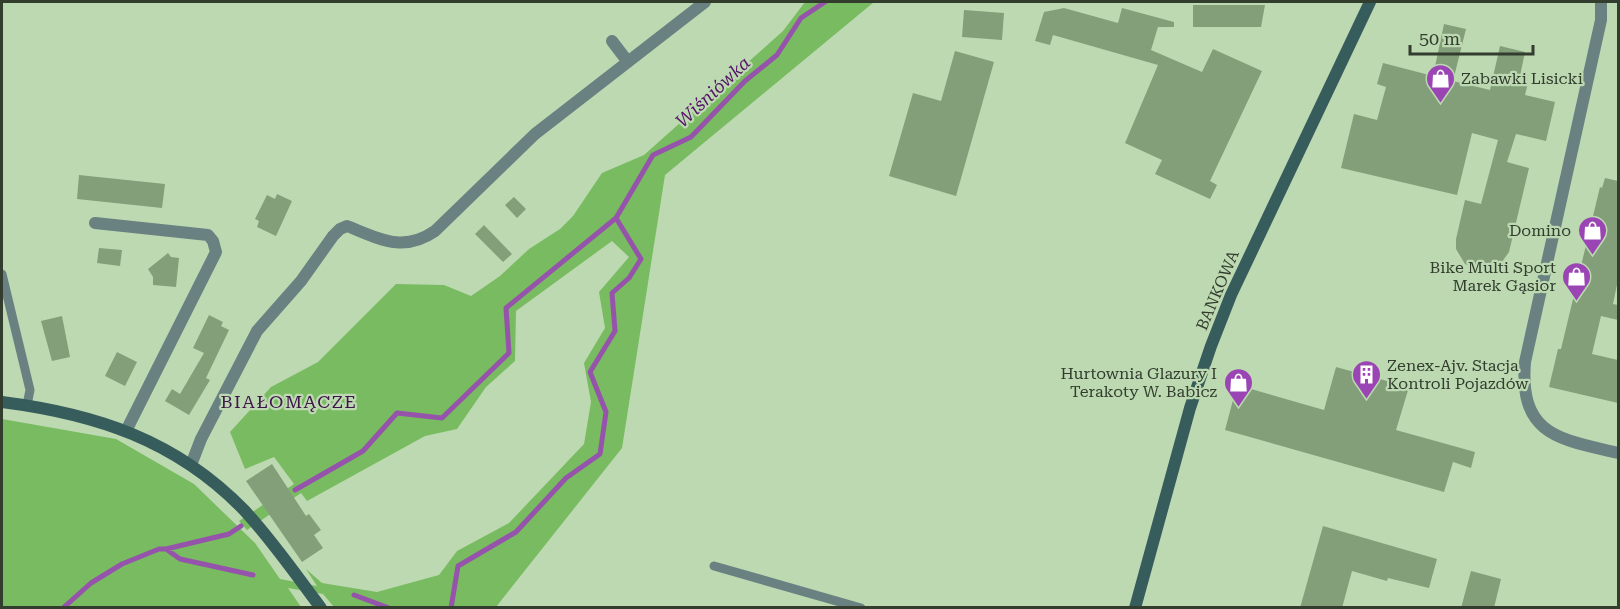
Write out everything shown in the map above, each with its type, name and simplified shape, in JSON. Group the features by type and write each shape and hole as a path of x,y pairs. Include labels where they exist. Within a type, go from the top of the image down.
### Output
{"street":[{"path":"191,465 201,439 258,331 297,286 340,229 347,226 395,243 423,240 535,134 705,2"},
{"name":"BANKOWA","path":"1135,608 1190,408 1211,346 1236,284 1371,2"},
{"path":"1601,2 1601,20 1525,362 1523,382 1528,406 1538,423 1550,433 1562,440 1618,453"},
{"path":"612,41 628,62"},
{"path":"95,224 208,235 213,241 216,252 126,431"},
{"path":"2,402 96,420 126,431 191,465 217,484 245,511 321,608"}],"lane":[{"path":"2,274 30,390 27,405"},
{"path":"714,566 861,608"}],"green space":[{"path":"805,2 874,2 665,175 622,448 496,607 334,607 323,594 288,588 301,607 2,607 2,419 116,439 194,484 255,543 280,579 317,586 306,569 322,583 377,592 439,575 457,551 509,523 584,444 591,402 584,363 605,328 599,292 629,257 612,241 516,311 515,361 486,387 457,429 425,436 307,501 301,493 247,530 239,521 294,484 274,457 245,469 230,432 271,387 318,362 396,284 444,285 471,296 500,276 529,249 560,229 573,216 602,173 644,155 783,31"}],"building":[{"path":"1193,5 1265,5 1261,27 1193,27"},
{"path":"1064,8 1118,23 1122,8 1174,22 1174,27 1158,27 1151,50 1202,72 1213,49 1262,71 1210,181 1217,185 1210,199 1155,174 1162,160 1125,143 1158,65 1053,35 1050,45 1035,41 1044,12"},
{"path":"964,10 1004,13 1002,40 962,37"},
{"path":"1444,24 1466,29 1453,81 1490,90 1500,46 1525,52 1519,81 1528,83 1525,95 1555,102 1546,141 1516,134 1507,162 1529,168 1509,252 1499,266 1490,270 1482,271 1465,264 1456,249 1456,239 1465,200 1481,204 1498,140 1472,133 1457,195 1341,168 1354,114 1377,120 1386,87 1377,84 1383,63 1433,76"},
{"path":"955,51 994,62 956,196 889,176 913,93 941,101"},
{"path":"79,175 165,184 162,208 77,199"},
{"path":"1605,178 1618,181 1618,280 1613,304 1618,305 1618,320 1601,316 1592,354 1618,360 1618,403 1549,387 1558,349 1561,349 1600,187 1602,188"},
{"path":"277,194 292,201 276,236 257,227 259,221 255,219 267,195 275,199"},
{"path":"514,197 526,209 517,218 505,205"},
{"path":"484,225 512,254 503,262 475,234"},
{"path":"99,248 122,250 120,266 97,263"},
{"path":"168,253 171,257 179,258 176,287 153,285 153,277 148,269"},
{"path":"209,315 223,322 221,326 229,330 206,378 210,380 189,415 165,401 172,389 180,394 204,353 193,348"},
{"path":"62,316 70,357 52,361 41,321"},
{"path":"117,352 137,362 125,386 105,376"},
{"path":"1336,367 1409,387 1396,430 1475,452 1471,468 1453,462 1444,492 1225,430 1237,385 1324,410"},
{"path":"272,464 306,516 309,514 321,530 314,535 323,548 302,562 246,481"},
{"path":"1323,526 1437,559 1429,588 1388,578 1387,581 1352,571 1342,608 1300,608"},
{"path":"1471,571 1501,579 1494,608 1461,608"}],"waterway":[{"name":"Wiśniówka","path":"451,608 458,566 516,532 566,478 600,454 606,412 590,372 615,331 612,293 629,278 641,259 616,218 653,155 691,137 745,81 777,55 801,18 825,2"},
{"path":"295,490 363,451 397,413 442,418 509,353 506,308 616,218"},
{"path":"166,549 229,534 241,526"},
{"name":"Wiśniówka","path":"63,608 91,583 122,564 159,549 166,549 180,559 253,575"},
{"name":"Wiśniówka","path":"354,595 389,608"}],"place":[{"name":"Zabawki Lisicki","path":"1440,104"},
{"name":"Domino","path":"1592,256"},
{"name":"Bike Multi Sport Marek Gąsior","path":"1577,302"},
{"name":"Zenex-Ajv. Stacja Kontroli Pojazdów","path":"1366,400"},
{"name":"Hurtownia Glazury I Terakoty W. Babicz","path":"1238,408"}],"district":[{"name":"BIAŁOMĄCZE","path":"289,402"}]}
